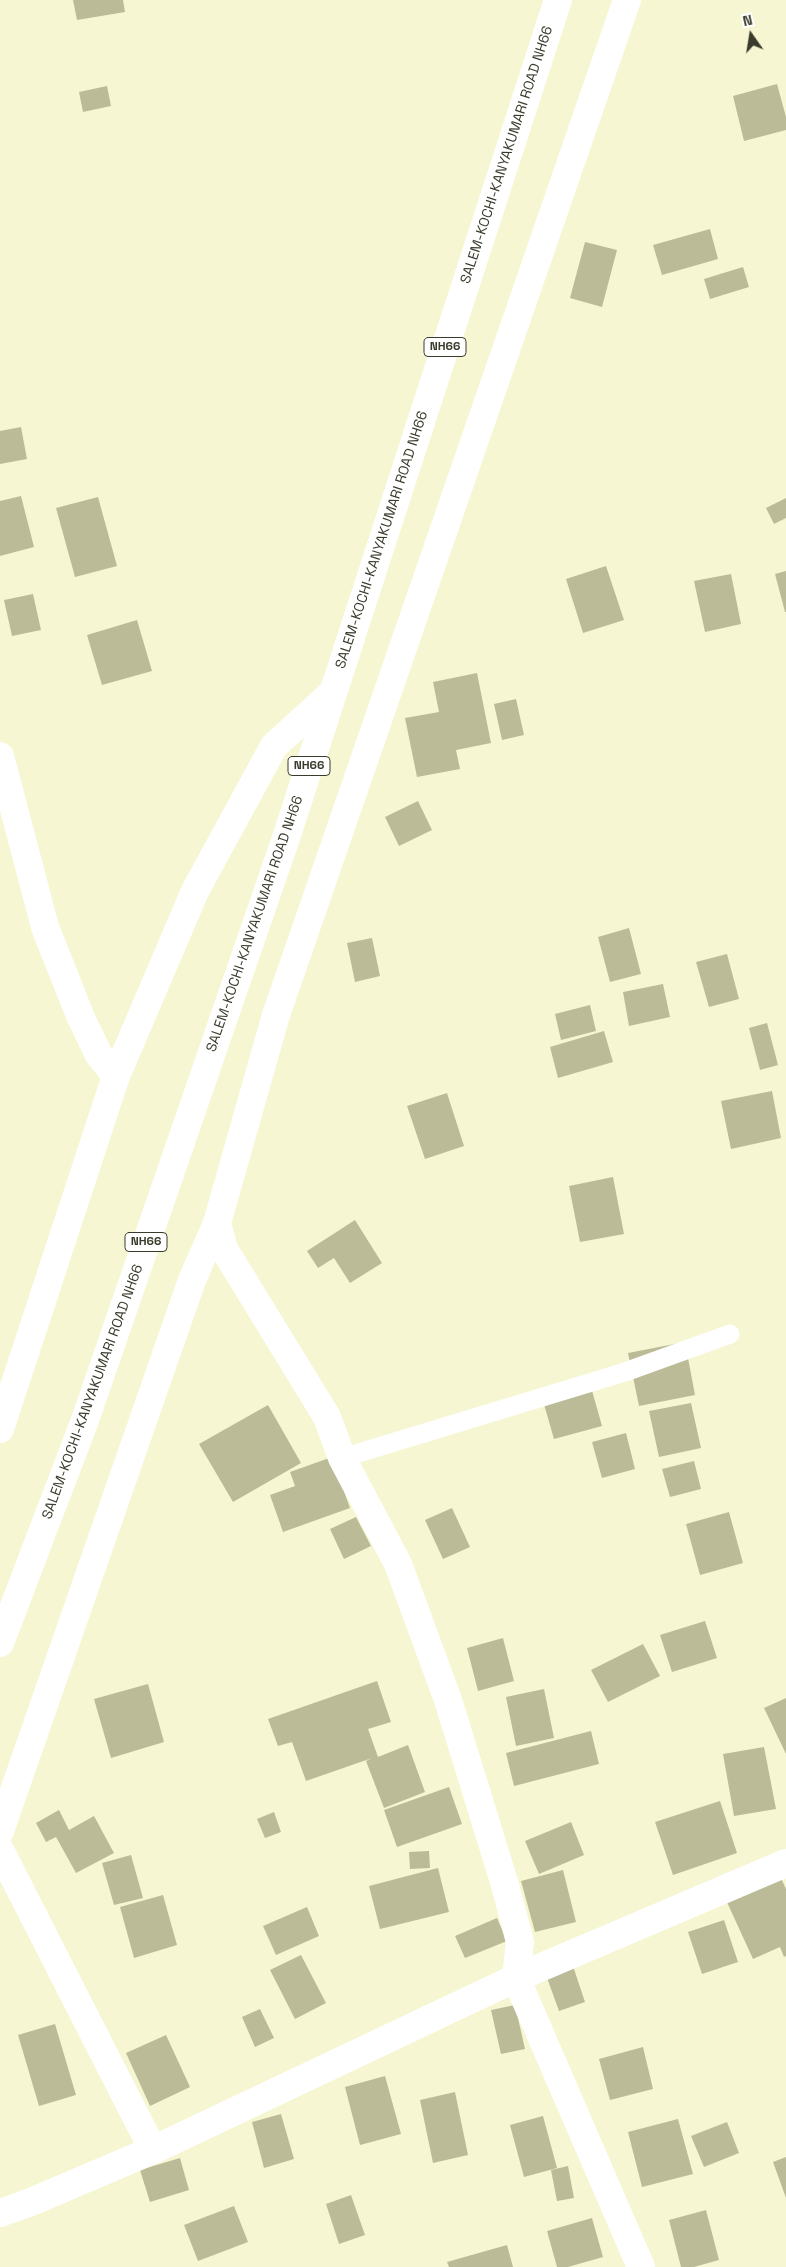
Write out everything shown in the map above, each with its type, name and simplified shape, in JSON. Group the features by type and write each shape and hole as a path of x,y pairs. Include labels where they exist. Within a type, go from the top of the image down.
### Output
{"main road":[{"name":"SALEM-KOCHI-KANYAKUMARI ROAD NH66","path":"0,1643 85,1420 286,838 558,0"},
{"path":"0,1830 188,1289 217,1223 276,1016 627,0"},
{"path":"0,1430 116,1076 195,891 274,746 332,693"},
{"path":"0,756 45,927 81,1018 99,1055 116,1076"},
{"path":"217,1223 224,1249 327,1417 342,1458 398,1564 448,1700 505,1885 520,1942 516,1978 641,2267"},
{"path":"0,1850 153,2150"},
{"path":"0,2212 31,2202 153,2150 516,1978 786,1863"}],"lane":[{"path":"342,1458 625,1372 730,1334"}],"building":[{"path":"73,0 123,0 125,12 77,20"},
{"path":"777,84 786,117 786,130 744,141 733,96"},
{"path":"107,86 111,106 83,112 79,92"},
{"path":"710,229 718,259 662,275 653,245"},
{"path":"585,242 617,250 602,307 570,298"},
{"path":"743,267 749,287 710,299 704,279"},
{"path":"21,427 27,459 0,464 0,431"},
{"path":"21,496 34,547 0,556 0,501"},
{"path":"98,497 117,566 75,577 56,508"},
{"path":"786,498 786,518 774,524 766,508"},
{"path":"606,566 624,620 583,633 566,579"},
{"path":"786,571 786,612 785,612 775,574"},
{"path":"731,574 741,624 705,632 694,581"},
{"path":"33,594 41,630 12,636 4,600"},
{"path":"137,620 152,671 102,685 87,635"},
{"path":"477,673 491,743 456,750 460,769 417,777 405,718 439,712 433,682"},
{"path":"516,699 524,735 502,740 494,704"},
{"path":"418,801 432,830 399,846 385,817"},
{"path":"629,928 641,974 610,982 598,937"},
{"path":"372,938 380,976 355,982 347,943"},
{"path":"727,954 739,999 709,1007 696,962"},
{"path":"663,984 670,1017 629,1026 623,992"},
{"path":"590,1005 596,1031 561,1040 555,1014"},
{"path":"767,1023 778,1065 760,1070 749,1028"},
{"path":"604,1031 613,1062 558,1078 550,1047"},
{"path":"772,1091 781,1138 731,1149 721,1101"},
{"path":"447,1093 464,1146 425,1159 407,1106"},
{"path":"613,1177 624,1234 580,1242 569,1186"},
{"path":"355,1220 382,1263 350,1283 334,1258 318,1268 307,1251"},
{"path":"685,1342 695,1395 639,1406 628,1353"},
{"path":"591,1387 602,1426 554,1439 543,1401"},
{"path":"691,1403 701,1448 659,1457 649,1411"},
{"path":"268,1405 301,1463 233,1502 199,1444"},
{"path":"626,1433 635,1469 602,1478 592,1442"},
{"path":"332,1457 350,1508 283,1532 270,1495 295,1486 290,1472"},
{"path":"694,1461 701,1489 670,1497 662,1469"},
{"path":"452,1508 470,1547 443,1559 425,1520"},
{"path":"729,1512 743,1563 700,1575 686,1524"},
{"path":"356,1517 371,1546 344,1559 330,1529"},
{"path":"705,1621 717,1658 672,1672 660,1635"},
{"path":"503,1638 514,1681 478,1691 467,1648"},
{"path":"643,1644 660,1676 608,1702 591,1670"},
{"path":"377,1681 391,1722 368,1729 378,1757 408,1745 425,1792 384,1808 366,1761 372,1758 306,1781 292,1742 278,1746 268,1719"},
{"path":"148,1684 164,1742 111,1758 94,1699"},
{"path":"544,1689 554,1738 516,1746 506,1697"},
{"path":"786,1698 786,1754 764,1708"},
{"path":"591,1731 599,1764 514,1786 506,1753"},
{"path":"764,1747 776,1809 734,1816 723,1754"},
{"path":"449,1787 462,1824 397,1847 384,1810"},
{"path":"720,1801 737,1853 673,1875 655,1822"},
{"path":"59,1810 69,1830 94,1816 114,1853 76,1873 56,1837 46,1842 36,1823"},
{"path":"274,1812 281,1832 265,1838 257,1819"},
{"path":"571,1822 584,1855 539,1874 525,1841"},
{"path":"429,1851 430,1868 410,1869 409,1852"},
{"path":"131,1855 143,1898 114,1905 102,1863"},
{"path":"438,1868 449,1912 380,1929 369,1886"},
{"path":"563,1870 576,1922 535,1932 521,1881"},
{"path":"780,1876 786,1889 786,1956 784,1957 780,1947 753,1959 726,1900"},
{"path":"163,1895 177,1945 134,1958 120,1907"},
{"path":"307,1907 319,1936 276,1955 263,1926"},
{"path":"497,1918 507,1941 465,1958 455,1936"},
{"path":"724,1920 738,1962 702,1974 688,1932"},
{"path":"301,1955 326,2003 295,2019 270,1970"},
{"path":"573,1966 585,2002 559,2011 546,1975"},
{"path":"515,2005 525,2049 501,2054 491,2010"},
{"path":"260,2009 274,2038 255,2047 242,2017"},
{"path":"55,2024 76,2095 39,2106 18,2035"},
{"path":"166,2035 190,2087 150,2106 126,2053"},
{"path":"643,2047 653,2089 610,2100 599,2059"},
{"path":"385,2076 401,2134 360,2145 345,2087"},
{"path":"455,2092 468,2155 433,2163 420,2100"},
{"path":"281,2114 294,2159 264,2168 252,2122"},
{"path":"543,2116 557,2168 524,2177 510,2125"},
{"path":"678,2119 693,2174 642,2187 628,2132"},
{"path":"727,2122 739,2153 704,2167 691,2136"},
{"path":"786,2157 786,2198 773,2162"},
{"path":"180,2158 189,2190 150,2202 140,2170"},
{"path":"568,2166 574,2198 557,2201 551,2170"},
{"path":"351,2195 365,2235 339,2244 326,2204"},
{"path":"234,2206 248,2242 198,2261 184,2225"},
{"path":"706,2210 719,2260 694,2267 681,2267 669,2220"},
{"path":"592,2218 603,2257 568,2267 557,2267 547,2231"},
{"path":"507,2245 513,2267 449,2267 447,2262"}]}
